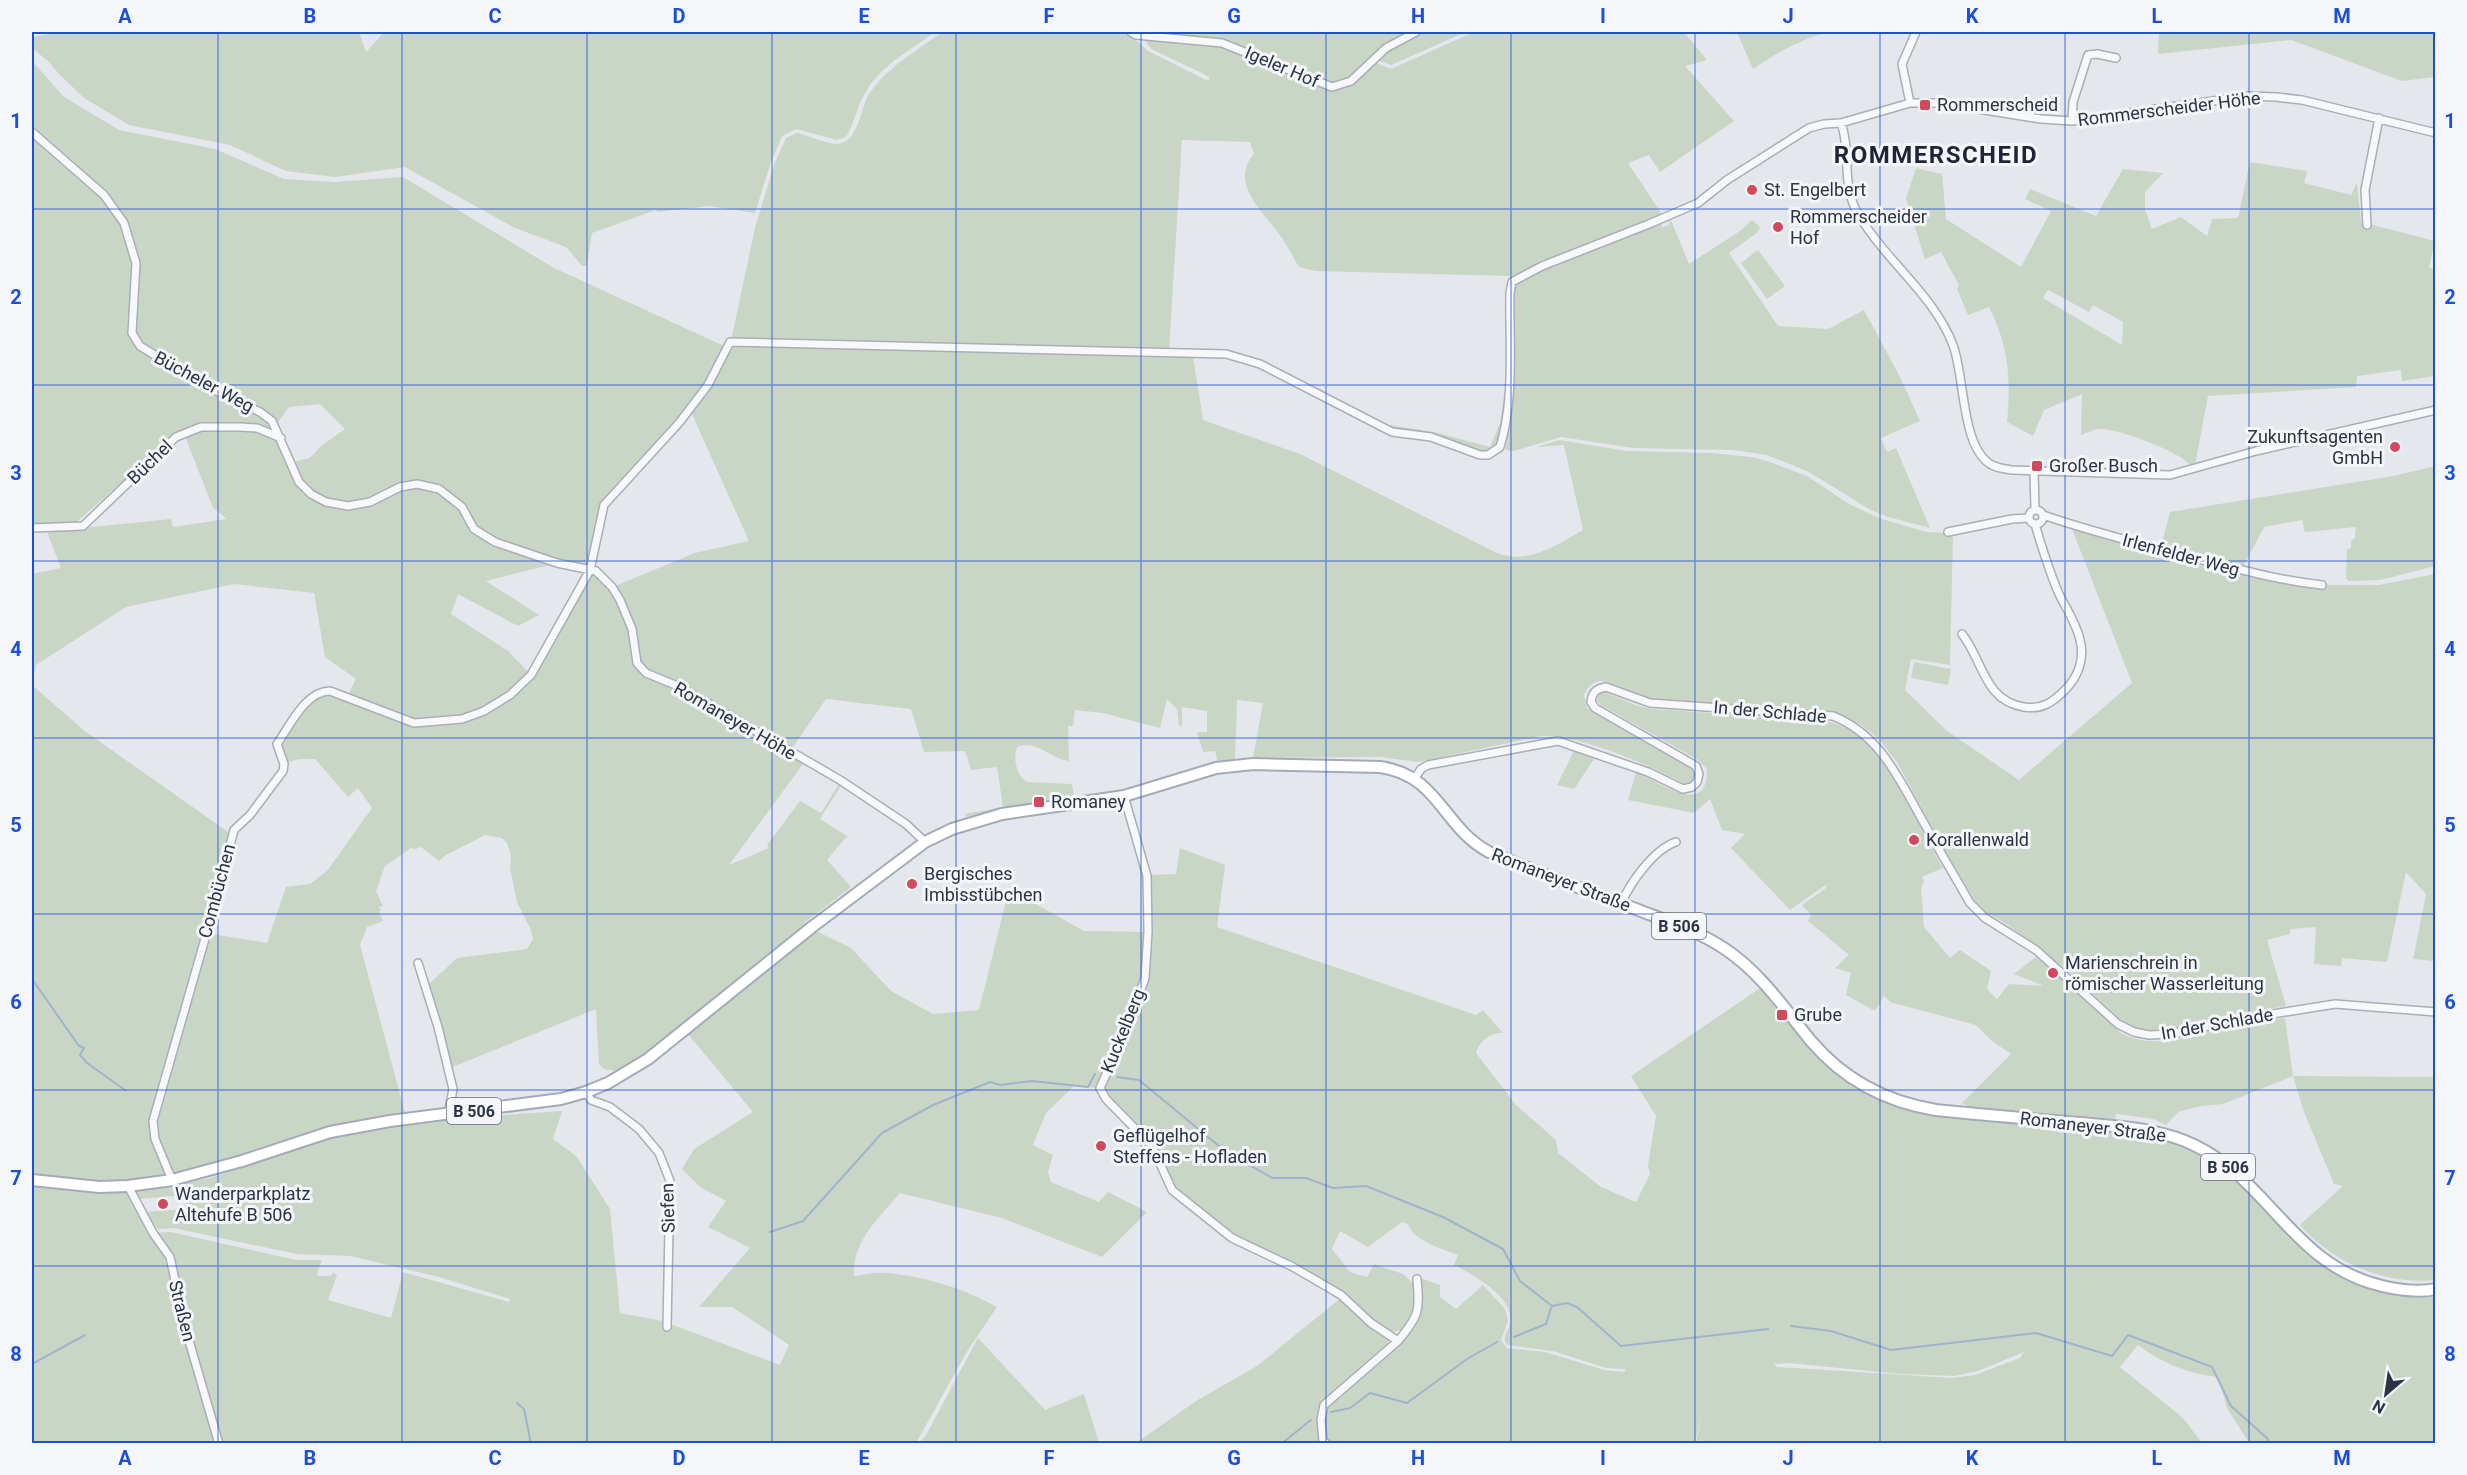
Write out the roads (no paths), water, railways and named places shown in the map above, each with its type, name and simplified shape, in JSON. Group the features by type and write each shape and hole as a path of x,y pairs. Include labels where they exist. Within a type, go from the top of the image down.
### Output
{"main road":[{"name":"Romaneyer Straße","path":"1124,796 1216,768 1253,764 1390,768 1415,778 1429,791 1464,834 1482,849 1694,932 1732,954 1764,982 1820,1051 1857,1082 1897,1101 1920,1108 2120,1127 2165,1134 2208,1152 2234,1171 2307,1246 2335,1268 2364,1281 2388,1288 2415,1291 2436,1289"},
{"name":"B 506","path":"32,1180 99,1187 172,1180 242,1161 330,1132 390,1121 561,1099 586,1092 608,1083 648,1059 812,927 925,842 952,829 1002,814 1124,796"}],"street":[{"name":"Igeler Hof","path":"1131,32 1222,43 1332,87 1351,81 1386,48 1416,32"},
{"path":"1910,103 1902,64 1916,32"},
{"path":"2072,121 2073,102 2088,55 2097,54 2116,58"},
{"name":"Rommerscheider Höhe","path":"590,570 604,505 679,423 708,385 730,342 1226,354 1260,364 1392,432 1431,437 1480,455 1488,455 1500,447 1505,431 1509,390 1512,282 1542,266 1698,203 1727,180 1800,132 1910,103 1940,103 2041,119 2072,121 2248,96 2302,100 2436,133"},
{"path":"2367,225 2365,190 2379,118"},
{"path":"1841,123 1846,136 1848,190 1856,208 1886,251 1926,297 1943,322 1959,366 1972,441 1981,456 1992,466 2012,470 2176,474 2256,451 2436,410"},
{"name":"Bücheler Weg","path":"32,132 104,195 124,223 136,263 132,333 140,346 180,372 260,412 272,421 299,482 311,494 326,502 348,506 370,502 400,487 417,484 439,489 462,507 474,529 495,542 556,563 590,570"},
{"name":"Büchel","path":"32,528 83,526 176,437 201,427 257,428 281,438"},
{"path":"2029,518 2035,510 2034,470"},
{"name":"Irlenfelder Weg","path":"2035,510 2039,510 2043,515 2093,531 2255,574 2286,581 2322,585"},
{"path":"2035,524 2042,522 2043,515"},
{"path":"1962,634 1969,643 1993,691 2004,700 2020,707 2037,708 2055,699 2074,681 2081,663 2080,640 2053,578 2035,524 2029,518"},
{"path":"1948,532 2029,518"},
{"name":"Romaneyer Höhe","path":"590,570 603,576 620,600 632,629 637,663 646,673 680,687 840,780 906,824 925,842"},
{"name":"Combüchen","path":"172,1180 155,1139 153,1121 234,830 250,815 283,771 284,764 277,744 311,696 320,691 330,691 414,723 462,719 484,711 510,695 531,675 590,570"},
{"name":"In der Schlade","path":"1415,778 1421,769 1428,765 1558,741 1648,772 1683,789 1692,787 1697,782 1699,774 1696,766 1595,708 1591,702 1592,694 1598,688 1606,687 1650,703 1833,716 1860,730 1893,768 1970,903 1984,918 2036,950 2118,1023 2134,1032 2149,1035 2172,1034 2235,1020 2335,1004 2436,1012"},
{"name":"Kuckelberg","path":"1124,796 1147,876 1148,932 1145,978 1127,1028 1100,1088 1107,1100 1152,1146 1172,1190 1232,1238 1293,1267 1341,1295 1371,1323 1398,1341"},
{"path":"1621,904 1632,881 1666,845 1676,842"},
{"path":"418,963 438,1027 453,1089 448,1115"},
{"name":"Siefen","path":"586,1092 591,1100 610,1107 639,1129 659,1153 670,1181 667,1326"},
{"name":"Straßen","path":"128,1186 153,1233 170,1257 185,1327 219,1443"},
{"path":"1327,1443 1323,1440 1321,1420 1324,1405 1398,1341 1410,1327 1420,1300 1417,1279"}],"waterway":[{"path":"32,979 79,1046 84,1048 80,1055 87,1063 125,1090"},
{"path":"770,1232 803,1221 882,1133 933,1105 990,1082 1000,1085 1032,1081 1088,1087 1095,1074"},
{"path":"1117,1077 1139,1080 1225,1151 1272,1178 1306,1178 1333,1188 1366,1186 1443,1217 1503,1249 1520,1281 1552,1306 1567,1303 1577,1307 1621,1346 1768,1329"},
{"path":"1514,1337 1546,1324 1551,1308"},
{"path":"1791,1326 1831,1331 1891,1350 2036,1333 2112,1356 2128,1335 2212,1367 2231,1406 2268,1439 2268,1444"},
{"path":"32,1364 85,1335"},
{"path":"1331,1412 1350,1408 1370,1393 1407,1403 1467,1359 1497,1342"},
{"path":"517,1403 524,1409 531,1444"},
{"path":"1281,1444 1311,1420"}],"place":[{"name":"Rommerscheid","path":"1925,105"},
{"name":"St. Engelbert","path":"1752,190"},
{"name":"Rommerscheider Hof","path":"1778,227"},
{"name":"Zukunftsagenten GmbH","path":"2395,447"},
{"name":"Großer Busch","path":"2037,466"},
{"name":"Romaney","path":"1039,802"},
{"name":"Korallenwald","path":"1914,840"},
{"name":"Bergisches Imbisstübchen","path":"912,884"},
{"name":"Marienschrein in römischer Wasserleitung","path":"2053,973"},
{"name":"Grube","path":"1782,1015"},
{"name":"Geflügelhof Steffens - Hofladen","path":"1101,1146"},
{"name":"Wanderparkplatz Altehufe B 506","path":"163,1204"}],"district":[{"name":"ROMMERSCHEID","path":"1936,155"}]}
